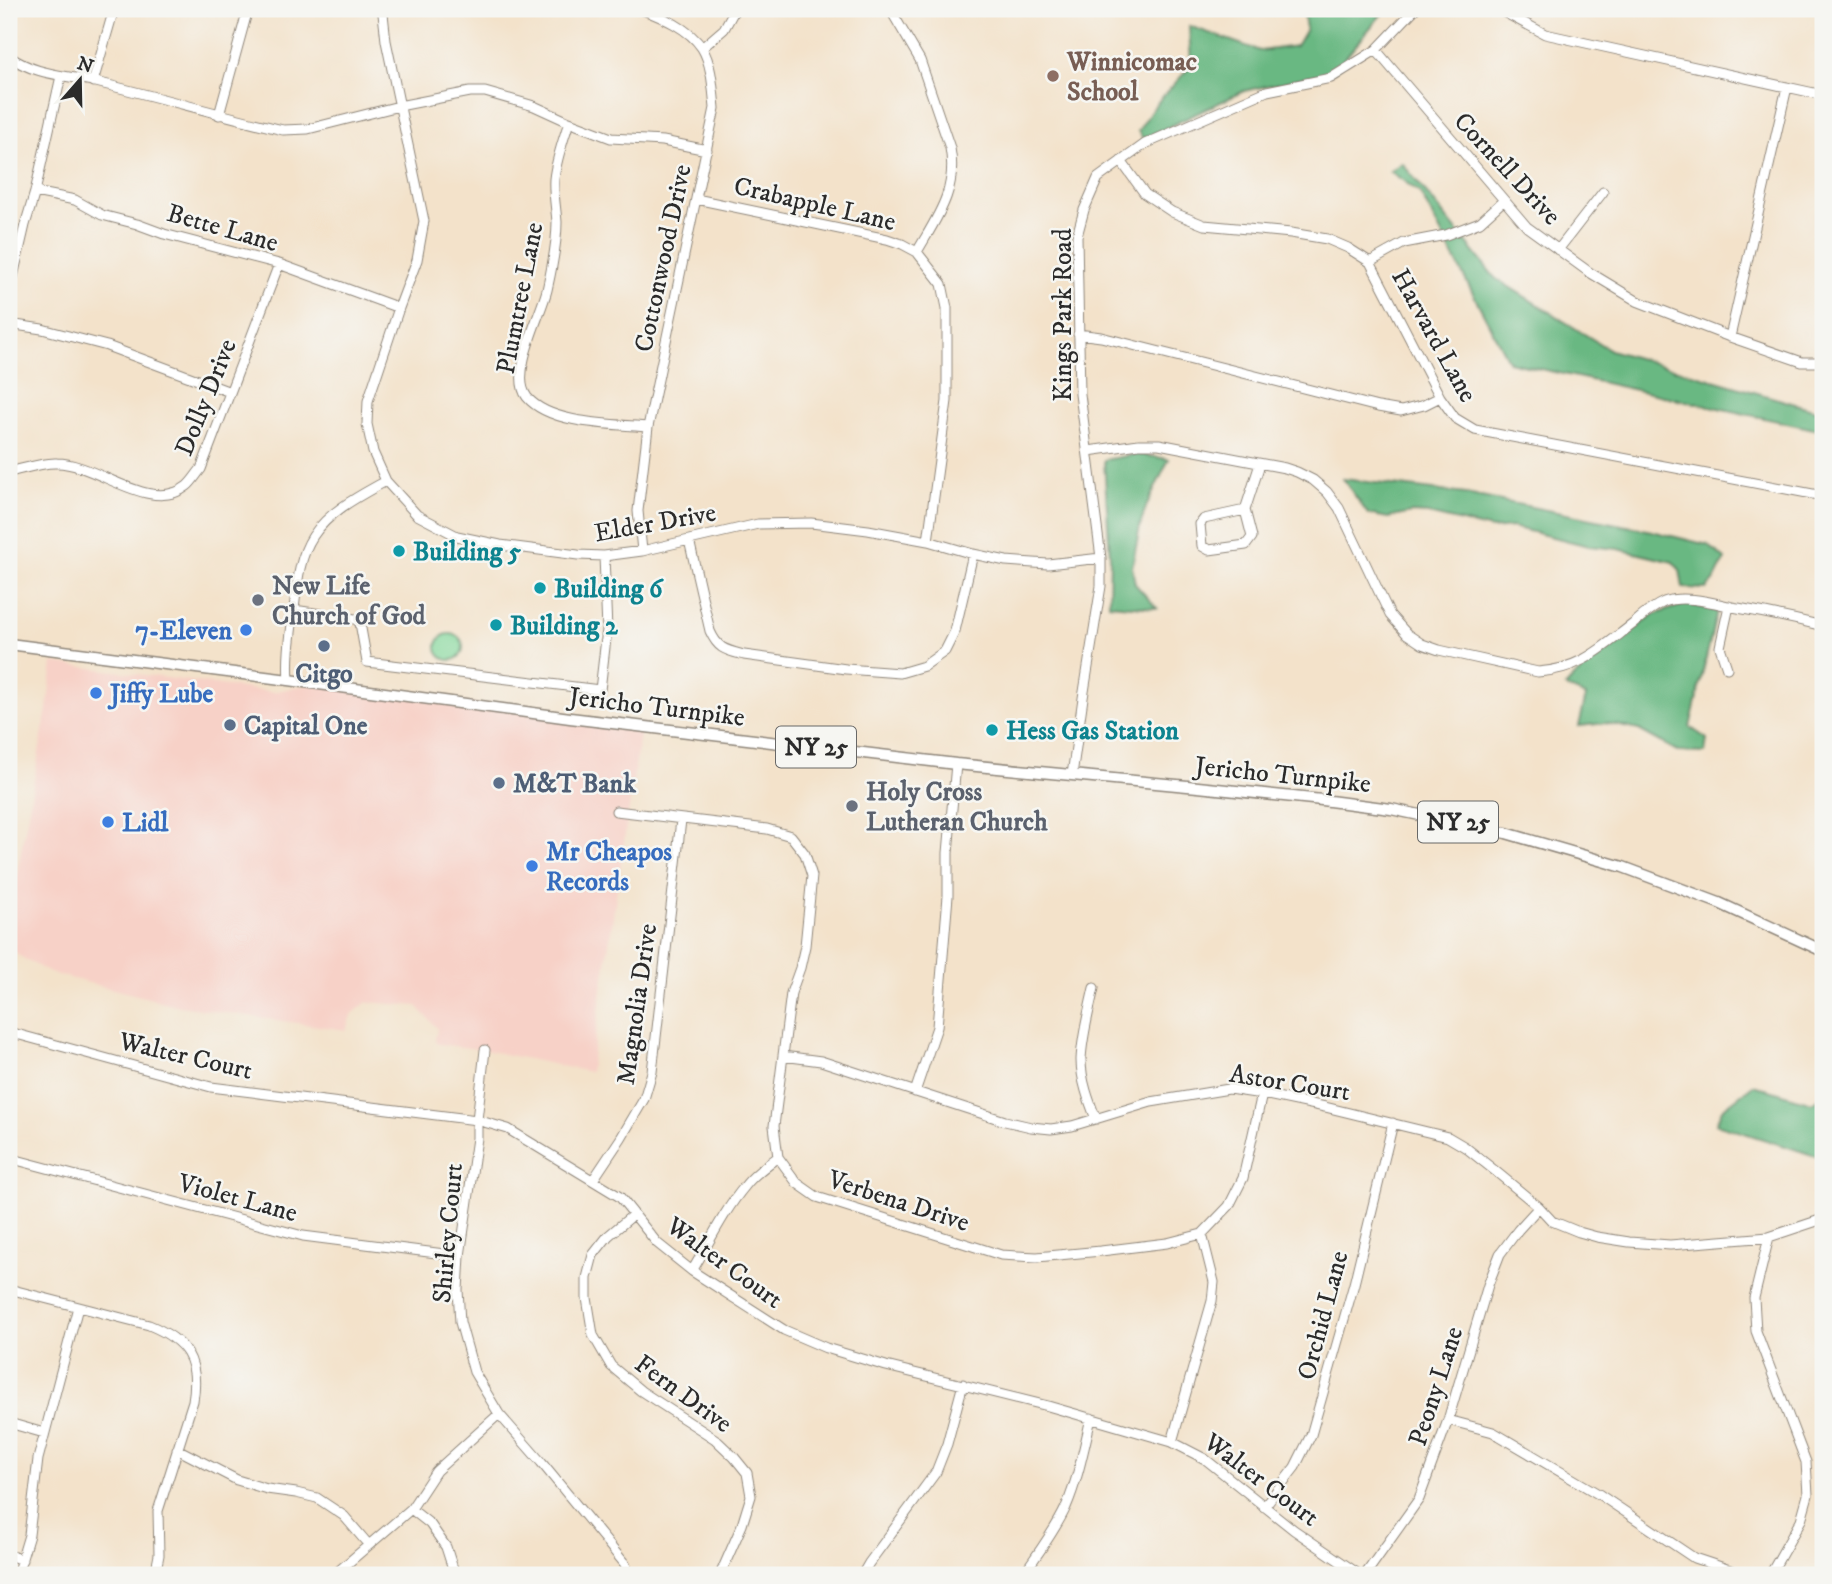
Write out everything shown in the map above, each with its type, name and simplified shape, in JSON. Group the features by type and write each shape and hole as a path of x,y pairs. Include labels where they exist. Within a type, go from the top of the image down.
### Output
{"main road":[{"name":"Jericho Turnpike","path":"9,645 546,715 956,764 1353,804 1444,819 1506,833 1664,881 1823,951"}],"street":[{"path":"93,82 114,9"},
{"path":"219,115 248,9"},
{"name":"Elder Drive","path":"384,9 386,41 424,220 417,260 368,401 367,424 373,452 386,481 417,514 457,536 500,545 578,555 604,556 642,551 758,524 811,523 928,541 1006,561 1048,564 1101,558"},
{"path":"641,9 662,17 685,31 702,48 724,29 735,9"},
{"path":"890,9 920,61 952,160 951,181 944,203 917,252"},
{"name":"Kings Park Road","path":"1072,775 1101,586 1101,558 1080,394 1077,236 1084,210 1098,178 1145,144 1267,91 1331,78 1376,50 1415,9"},
{"path":"1498,9 1545,34 1823,95"},
{"name":"Cottonwood Drive","path":"642,551 638,511 648,427 715,108 712,77 702,48"},
{"name":"Cornell Drive","path":"1376,50 1527,228 1589,272 1637,301 1730,337 1802,362 1823,362"},
{"path":"9,57 35,69 61,76 283,130 308,129 399,106 470,92 485,92 534,106 611,138 663,141 707,150"},
{"path":"9,294 61,76"},
{"path":"1730,337 1787,87"},
{"name":"Plumtree Lane","path":"569,122 559,152 554,180 557,224 554,255 547,292 529,339 521,376 526,396 546,411 573,420 648,427"},
{"name":"Harvard Lane","path":"1121,161 1145,194 1172,212 1204,225 1326,239 1348,248 1370,262 1440,397 1455,418 1475,430 1823,496"},
{"name":"Bette Lane","path":"35,192 75,200 102,215 164,234 279,264 399,308"},
{"path":"1558,250 1603,192"},
{"name":"Crabapple Lane","path":"696,199 902,244 917,252 942,284 947,309 947,401 928,541"},
{"path":"1370,262 1404,243 1446,235 1480,222 1503,201"},
{"name":"Dolly Drive","path":"9,472 57,462 82,467 139,492 166,496 186,487 201,469 279,264"},
{"path":"9,324 42,329 107,346 230,392"},
{"path":"1078,334 1101,337 1378,407 1401,411 1424,405 1440,397"},
{"path":"1088,451 1160,444 1297,472 1313,480 1339,508 1390,615 1407,634 1438,650 1538,672 1553,671 1588,658 1663,603 1684,600 1715,602 1823,626"},
{"path":"1245,510 1208,517 1201,522 1202,546 1209,550 1246,545 1252,537 1245,510 1259,464"},
{"path":"289,680 288,662 298,575 312,536 337,512 386,481"},
{"path":"689,540 710,631 716,643 727,651 795,662 900,673 923,666 945,650 955,631 973,554"},
{"path":"294,610 355,619 360,623 367,662 600,690 607,630 604,556"},
{"path":"1727,668 1720,647 1728,606"},
{"path":"915,1092 937,1027 956,764"},
{"path":"617,811 767,829 792,836 805,854 811,876 805,946 791,993 774,1126 778,1157 746,1185 692,1271"},
{"name":"Magnolia Drive","path":"593,1180 644,1099 652,1072 681,820"},
{"path":"1094,988 1081,1062 1086,1090 1096,1119"},
{"name":"Walter Court","path":"9,1032 211,1087 477,1120 508,1129 620,1197 657,1243 692,1271 784,1330 827,1348 886,1366 1091,1418 1172,1442 1205,1459 1294,1530 1362,1575"},
{"name":"Shirley Court","path":"485,1051 477,1138 460,1256 460,1322 474,1372 499,1414 625,1564 629,1575"},
{"name":"Astor Court","path":"783,1056 821,1061 1005,1121 1051,1129 1072,1126 1151,1102 1229,1089 1262,1094 1448,1137 1465,1147 1552,1221 1579,1232 1629,1242 1670,1245 1769,1237 1823,1219"},
{"path":"1172,1442 1212,1301 1214,1282 1202,1234 1230,1206 1243,1178 1262,1094"},
{"name":"Orchid Lane","path":"1264,1507 1295,1466 1311,1435 1354,1284 1393,1123"},
{"name":"Verbena Drive","path":"778,1157 797,1183 817,1197 1001,1255 1037,1257 1101,1251 1202,1234"},
{"name":"Violet Lane","path":"9,1158 303,1236 460,1256"},
{"name":"Peony Lane","path":"1362,1575 1384,1550 1419,1499 1448,1420 1488,1285 1500,1254 1539,1208"},
{"name":"Fern Drive","path":"634,1215 608,1236 593,1255 587,1278 587,1298 593,1335 611,1366 641,1391 715,1439 747,1473 751,1496 742,1525 720,1575"},
{"path":"1769,1237 1754,1298 1756,1331 1806,1462 1808,1495 1801,1520 1770,1575"},
{"path":"9,1289 149,1325 177,1340 189,1355 196,1384 158,1511 159,1555 156,1575"},
{"path":"17,1575 29,1535 38,1459 78,1307"},
{"path":"862,1575 936,1472 947,1444 963,1384"},
{"path":"334,1575 411,1509 436,1471 499,1414"},
{"path":"1023,1575 1046,1543 1066,1507 1091,1418"},
{"path":"1448,1420 1493,1432 1600,1495 1693,1558 1745,1575"},
{"path":"9,1423 44,1433"},
{"path":"177,1449 237,1480 267,1489 317,1498 344,1516 368,1545"},
{"path":"411,1509 430,1524 446,1547 455,1575"},
{"path":"9,1555 22,1560"}],"shaded area":[{"path":"53,663 273,692 314,683 641,727 590,1072 485,1050 439,1044 435,1042 437,1028 417,1006 367,1002 351,1015 346,1030 180,1006 50,973 9,950 9,917"}],"green space":[{"path":"1303,9 1386,9 1334,71 1244,91 1143,139 1138,131 1156,104 1191,66 1189,26 1260,51 1296,46 1306,29"},
{"path":"1402,163 1495,278 1610,350 1823,412 1823,431 1509,362 1420,193 1390,171"},
{"path":"1136,454 1169,459 1146,507 1132,567 1135,584 1157,608 1109,604 1110,557 1104,460"},
{"path":"1343,479 1466,494 1652,531 1708,545 1725,559 1714,581 1706,589 1683,588 1680,570 1673,562 1618,549 1589,546 1512,527 1491,529 1428,514 1411,513 1388,518 1368,514"},
{"path":"1686,604 1717,611 1690,727 1707,739 1705,753 1679,752 1639,730 1606,723 1579,726 1586,696 1565,687 1653,615"},
{"path":"450,634 459,638 463,647 459,656 450,660 441,656 437,647 441,638"},
{"path":"1753,1085 1812,1103 1823,1097 1823,1174 1822,1158 1716,1124 1722,1109"}],"place":[{"name":"Winnicomac School","path":"1053,76"},
{"name":"Building 5","path":"399,551"},
{"name":"Building 6","path":"540,588"},
{"name":"New Life Church of God","path":"258,600"},
{"name":"Building 2","path":"496,625"},
{"name":"7-Eleven","path":"246,630"},
{"name":"Citgo","path":"324,646"},
{"name":"Jiffy Lube","path":"96,693"},
{"name":"Capital One","path":"230,725"},
{"name":"Hess Gas Station","path":"992,730"},
{"name":"M&T Bank","path":"499,783"},
{"name":"Holy Cross Lutheran Church","path":"852,806"},
{"name":"Lidl","path":"108,822"},
{"name":"Mr Cheapos Records","path":"532,866"}]}
